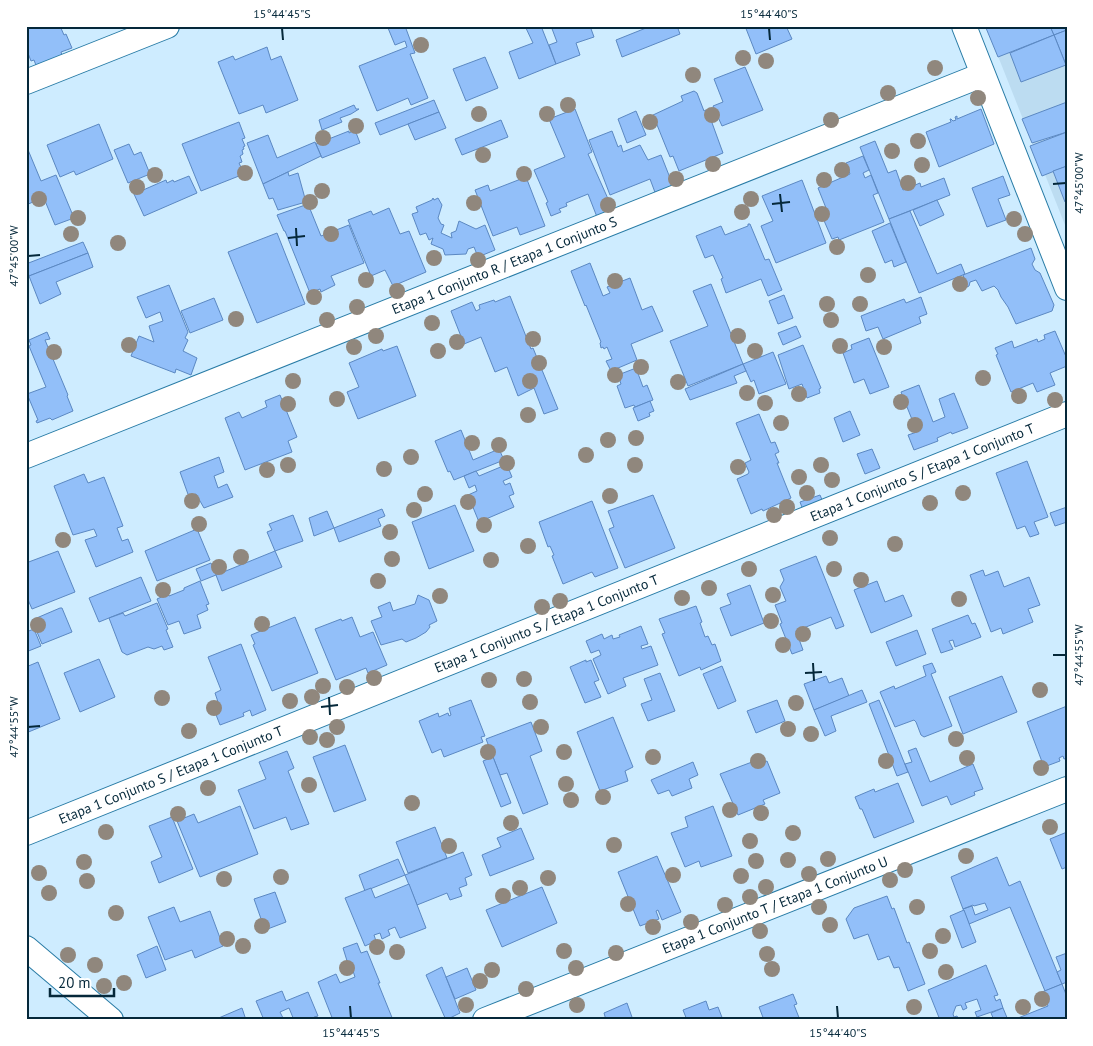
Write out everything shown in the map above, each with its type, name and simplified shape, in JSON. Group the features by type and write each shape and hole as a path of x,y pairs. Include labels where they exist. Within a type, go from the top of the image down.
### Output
{"street":[{"path":"26,82 167,26"},
{"path":"964,26 1067,288"},
{"name":"Etapa 1 Conjunto R / Etapa 1 Conjunto S","path":"26,456 982,75"},
{"name":"Etapa 1 Conjunto S / Etapa 1 Conjunto T","path":"26,833 1067,414"},
{"name":"Etapa 1 Conjunto T / Etapa 1 Conjunto U","path":"485,1020 1067,789"},
{"path":"26,948 111,1020"}],"shaded area":[{"path":"986,26 1067,26 1067,230"}],"building":[{"path":"26,26 60,26 72,48 61,52 63,58 37,68 34,60 31,61 26,48"},
{"path":"391,26 405,26 415,53 410,54 428,98 411,105 408,98 377,111 359,66 407,47 405,41 395,45 388,28"},
{"path":"525,26 541,26 556,64 519,79 509,52 533,43"},
{"path":"551,26 590,26 594,37 576,43 580,55 556,64 549,45 557,42"},
{"path":"651,26 677,26 680,34 622,57 616,40"},
{"path":"745,26 786,26 792,39 756,54"},
{"path":"991,26 1050,26 1054,35 998,57 986,28"},
{"path":"1050,26 1067,26 1067,30 1054,35"},
{"path":"1067,30 1067,64 1066,65 1054,35"},
{"path":"1054,35 1066,65 1021,82 1010,53"},
{"path":"267,47 271,60 281,56 298,100 266,113 263,105 239,114 218,62 233,56 235,60"},
{"path":"485,57 498,88 466,101 453,69"},
{"path":"745,67 763,110 722,126 713,106 723,102 714,79"},
{"path":"694,91 697,93 704,111 706,110 711,120 723,153 679,171 673,156 670,157 653,115 683,101 681,96"},
{"path":"434,100 439,112 380,135 375,123"},
{"path":"1067,102 1067,132 1032,143 1022,119"},
{"path":"354,105 356,109 359,109 340,118 342,122 322,130 319,120"},
{"path":"575,109 592,152 588,154 613,210 597,217 588,194 566,203 567,206 559,209 561,212 551,216 546,203 548,202 534,170 565,157 549,119"},
{"path":"981,109 994,144 939,167 926,132 951,122 950,119 956,120 955,117 957,116 957,119"},
{"path":"636,111 646,135 627,143 618,119"},
{"path":"439,112 446,128 415,140 408,124"},
{"path":"501,120 508,137 462,155 455,139"},
{"path":"239,122 245,138 242,139 245,146 242,150 243,154 240,156 242,162 239,163 244,174 201,191 182,144"},
{"path":"99,124 113,159 76,175 74,171 60,177 47,145"},
{"path":"355,130 360,143 322,158 316,144"},
{"path":"612,131 618,147 621,145 623,152 640,145 648,160 661,155 674,188 656,195 650,179 610,195 589,140"},
{"path":"1067,132 1067,166 1042,176 1030,146"},
{"path":"268,135 277,158 315,142 321,156 263,184 247,143"},
{"path":"875,141 888,173 896,170 903,190 920,183 921,187 944,178 950,195 889,219 860,147"},
{"path":"129,144 134,155 141,152 150,174 128,183 114,150"},
{"path":"26,145 41,181 56,175 74,218 55,225 43,196 26,205"},
{"path":"863,156 869,170 863,173 865,178 871,175 878,193 873,195 884,222 839,240 838,237 832,239 822,216 828,213 818,188 850,174 846,163"},
{"path":"1067,166 1067,201 1065,202 1053,171"},
{"path":"288,172 289,176 298,173 306,202 278,210 273,198 269,199 263,184"},
{"path":"189,176 197,193 144,216 134,194 166,180 167,183 173,180 174,182"},
{"path":"1003,176 1010,195 998,199 1006,220 987,227 972,188"},
{"path":"526,177 545,226 520,235 517,227 493,236 475,190 488,185 490,191"},
{"path":"802,180 826,243 776,263 761,226 773,221 762,196"},
{"path":"433,198 434,200 438,198 442,205 438,218 441,224 444,225 441,233 452,238 451,233 456,231 459,221 476,229 485,225 495,250 478,257 474,247 468,249 466,254 445,255 443,249 431,244 433,238 429,240 426,233 420,235 412,214 418,212 416,207"},
{"path":"937,200 944,215 920,226 913,210"},
{"path":"308,204 321,236 349,225 364,263 331,276 335,285 321,292 320,289 310,293 277,215"},
{"path":"389,208 400,234 409,231 426,272 393,286 385,270 371,276 348,220 371,211 373,215"},
{"path":"910,211 937,274 961,264 965,274 919,293 889,219"},
{"path":"890,223 906,262 894,267 892,260 885,263 872,231"},
{"path":"750,224 765,260 769,259 782,290 768,296 761,279 726,293 721,279 723,278 713,255 705,258 696,236 721,226 725,235 748,226"},
{"path":"277,233 305,304 257,323 228,252"},
{"path":"83,242 88,253 29,276 26,264"},
{"path":"1031,248 1035,259 1032,264 1035,270 1040,273 1054,305 1052,311 1016,324 1008,307 994,286 982,291 976,280 970,282 967,287 963,275"},
{"path":"88,253 93,267 56,282 61,294 40,304 29,276"},
{"path":"590,263 603,296 610,293 607,287 630,278 642,310 652,306 663,331 631,344 637,360 611,371 606,361 612,359 607,347 601,348 601,342 571,271"},
{"path":"711,284 743,364 688,386 670,341 708,326 693,291"},
{"path":"169,285 188,332 185,338 188,340 183,351 197,358 191,375 176,369 175,373 131,356 139,336 154,342 149,326 163,321 160,312 146,318 137,297"},
{"path":"784,295 793,318 778,324 769,301"},
{"path":"510,296 558,409 544,414 534,388 518,396 507,367 495,372 481,337 464,344 451,311 472,302 476,311 480,309 479,305 494,300 495,302"},
{"path":"921,297 927,314 919,317 921,323 883,339 878,327 866,331 861,316 904,299 906,303"},
{"path":"214,298 223,320 190,333 181,311"},
{"path":"796,326 801,337 783,345 778,333"},
{"path":"1055,331 1067,359 1067,366 1050,373 1055,385 1037,392 1033,383 1011,392 995,348 1012,341 1014,348 1037,339 1038,342 1045,339 1044,335"},
{"path":"47,332 50,339 45,340 73,411 52,420 50,418 37,423 36,421 38,420 27,394 46,387 29,346 31,345 29,340"},
{"path":"869,338 889,387 870,394 864,379 854,383 843,353 852,349 851,345"},
{"path":"803,345 821,388 819,389 820,393 807,398 802,384 789,389 778,355"},
{"path":"397,346 416,396 358,419 347,392 359,387 349,363 382,349 383,351"},
{"path":"773,352 786,384 759,394 754,380 751,382 743,364"},
{"path":"743,364 746,371 734,376 737,383 690,400 685,389"},
{"path":"636,368 643,387 647,385 653,400 635,407 634,405 625,408 617,386 621,384 618,375"},
{"path":"919,385 933,422 945,417 939,399 954,393 968,428 952,434 951,432 937,438 938,441 914,450 908,435 917,432 901,392"},
{"path":"280,395 297,437 288,441 292,452 245,470 225,418 239,412 242,418 267,407 265,401"},
{"path":"650,401 654,411 649,413 650,416 638,421 633,408"},
{"path":"850,411 860,435 843,442 834,418"},
{"path":"759,414 771,443 775,442 779,452 775,454 779,463 777,463 791,498 763,511 762,509 751,514 737,479 748,474 745,463 751,460 736,423"},
{"path":"461,430 473,460 499,449 504,460 454,480 450,471 448,472 435,441"},
{"path":"872,449 880,468 865,474 857,454"},
{"path":"219,457 224,472 214,476 218,488 227,484 233,497 204,508 196,494 189,497 180,472"},
{"path":"505,460 512,477 503,481 505,485 510,483 514,494 509,496 514,507 479,522 468,495 477,491 475,485 469,488 464,476 476,471 479,476 503,466 501,461"},
{"path":"1027,461 1048,517 1034,522 1039,534 1030,537 1025,526 1017,529 996,473"},
{"path":"84,474 88,483 104,477 123,526 117,528 122,541 128,539 133,552 96,567 85,540 97,536 94,529 73,535 54,486"},
{"path":"653,495 675,548 625,568 609,529 614,527 608,511"},
{"path":"820,495 823,502 803,510 800,502"},
{"path":"592,501 618,568 595,577 592,572 563,584 552,556 554,555 550,546 548,547 539,522"},
{"path":"455,505 474,551 429,569 412,522"},
{"path":"1067,507 1067,522 1055,526 1050,513"},
{"path":"382,509 385,516 378,519 381,526 339,542 334,528"},
{"path":"327,511 334,528 314,536 309,518"},
{"path":"293,515 303,541 275,551 267,532 272,530 269,524"},
{"path":"197,529 210,560 157,581 145,551"},
{"path":"58,551 75,592 32,609 26,595 26,563"},
{"path":"275,551 282,567 222,591 216,575"},
{"path":"816,556 844,626 836,629 831,617 796,631 803,650 792,654 780,624 782,623 775,605 786,601 780,587 784,580 780,570"},
{"path":"211,563 216,575 201,581 196,569"},
{"path":"983,570 985,576 998,571 1004,587 1029,577 1040,605 1028,609 1033,622 1003,634 1001,628 991,632 970,575"},
{"path":"141,577 151,601 99,622 89,598"},
{"path":"200,581 209,604 206,605 208,610 197,615 201,628 184,634 179,621 168,625 157,599 184,590 184,588"},
{"path":"877,581 885,602 903,595 912,616 871,633 854,590"},
{"path":"750,585 764,623 731,636 720,608 731,604 727,594"},
{"path":"418,595 429,600 437,621 429,625 430,627 426,632 416,638 406,642 402,639 381,645 371,621 382,617 378,607 390,602 393,611 415,604"},
{"path":"157,603 173,647 164,650 162,646 154,649 148,647 127,655 122,652 109,618 123,613 125,616"},
{"path":"696,606 705,637 708,636 712,645 715,644 721,661 701,670 700,667 679,676 662,634 665,633 659,619"},
{"path":"62,608 72,632 42,644 32,620"},
{"path":"968,615 972,624 975,623 981,637 955,647 953,640 949,641 953,649 941,653 932,629"},
{"path":"295,617 318,673 272,691 253,645 255,644 251,635"},
{"path":"352,617 360,637 373,632 387,665 368,673 366,668 336,680 315,629"},
{"path":"641,626 648,644 641,646 642,649 651,646 658,665 623,678 626,686 608,694 593,659 601,655 599,650 591,653 586,641 602,634 604,639 612,635 613,639"},
{"path":"34,629 41,646 26,652 26,632"},
{"path":"917,630 926,654 896,666 886,642"},
{"path":"241,644 266,710 252,716 250,710 243,713 244,716 220,725 213,707 219,705 215,693 221,690 208,657"},
{"path":"99,659 115,697 80,712 64,673"},
{"path":"586,660 586,662 591,660 599,680 594,682 601,697 585,703 570,667"},
{"path":"38,662 60,719 26,733 26,667"},
{"path":"932,663 936,672 931,674 952,726 924,737 921,735 914,720 895,727 880,692 894,686 895,689 926,676 923,666"},
{"path":"722,666 736,701 718,709 703,674"},
{"path":"660,673 675,711 648,721 641,704 652,700 644,679"},
{"path":"826,676 829,683 842,678 849,696 814,710 804,684"},
{"path":"1002,676 1017,712 963,734 949,697"},
{"path":"862,690 867,702 831,716 836,731 825,736 814,710"},
{"path":"471,700 485,736 481,737 483,742 444,757 441,749 432,753 419,721 438,713 439,717 448,713 449,716 451,715 449,708"},
{"path":"777,700 785,721 756,733 747,711"},
{"path":"879,700 908,772 897,776 869,704"},
{"path":"1067,706 1067,758 1064,759 1063,756 1059,758 1060,761 1044,767 1027,722"},
{"path":"613,717 633,767 625,771 628,781 600,791 577,732"},
{"path":"531,722 542,751 530,756 548,804 523,814 507,773 500,775 486,739"},
{"path":"345,745 366,800 334,812 313,757"},
{"path":"916,748 930,782 973,764 983,789 974,792 975,795 951,805 947,796 922,806 905,764 912,762 908,751"},
{"path":"287,751 294,768 288,771 309,824 291,830 286,817 254,829 238,790 266,779 259,762"},
{"path":"493,757 511,803 501,807 483,761"},
{"path":"767,761 780,793 763,800 765,804 738,815 720,774 752,762 754,766"},
{"path":"693,762 698,775 689,779 692,788 672,796 669,790 658,794 651,780"},
{"path":"898,783 914,822 874,838 855,797 874,789 875,792"},
{"path":"240,806 258,854 200,877 177,821 194,814 198,823"},
{"path":"713,806 732,856 701,867 699,861 685,867 671,833 688,827 685,817"},
{"path":"172,817 193,869 159,883 151,862 162,857 149,826"},
{"path":"435,827 447,858 408,873 396,842"},
{"path":"521,828 534,859 490,876 482,855 501,847 497,838"},
{"path":"1067,832 1067,867 1062,869 1050,839"},
{"path":"463,852 472,875 465,878 467,885 459,888 462,896 450,900 447,893 417,905 405,875"},
{"path":"657,856 681,912 662,920 658,910 656,911 659,919 640,926 618,872"},
{"path":"997,857 1009,886 1020,881 1062,984 1045,991 1010,907 969,924 963,909 951,877","holes":["985,903 988,910 975,915 972,906 963,909 973,905"]},
{"path":"398,859 405,875 365,891 359,875"},
{"path":"409,884 426,928 400,938 395,927 388,930 390,935 382,939 380,933 374,935 376,941 365,946 345,898 371,888 375,898"},
{"path":"542,887 557,923 502,947 486,910"},
{"path":"275,892 286,922 265,930 254,899"},
{"path":"887,896 892,909 894,908 907,943 909,942 925,984 908,991 899,967 894,968 889,956 878,960 868,934 854,939 846,919 854,908"},
{"path":"174,907 180,922 210,911 223,946 195,958 192,950 165,960 148,917"},
{"path":"964,910 976,942 962,948 950,916"},
{"path":"357,943 361,953 367,951 393,1020 333,1020 318,982 336,974 340,983 355,977 352,968 350,969 343,948"},
{"path":"157,946 166,970 146,978 137,955"},
{"path":"1067,953 1067,982 1062,984 1057,972 1061,970 1056,957"},
{"path":"986,965 998,995 994,996 996,1001 1000,999 1003,1008 977,1017 975,1012 981,1010 977,999 965,1003 967,1008 963,1010 961,1005 956,1006 953,1014 959,1020 940,1020 928,990"},
{"path":"442,967 460,1013 446,1020 426,975"},
{"path":"467,968 476,990 455,999 446,977"},
{"path":"1062,984 1067,997 1067,1020 1013,1020 1048,1006 1042,992"},
{"path":"282,991 286,1001 308,992 318,1016 314,1017 315,1020 294,1020 289,1008 280,1012 284,1020 264,1020 256,1001"},
{"path":"793,994 797,1004 794,1005 800,1020 764,1020 759,1007"},
{"path":"706,1001 709,1010 718,1007 723,1020 687,1020 683,1010"},
{"path":"627,1003 633,1020 606,1020 604,1013"},
{"path":"242,1008 246,1020 214,1020"},
{"path":"1003,1008 1008,1020 994,1020 991,1013"}]}
